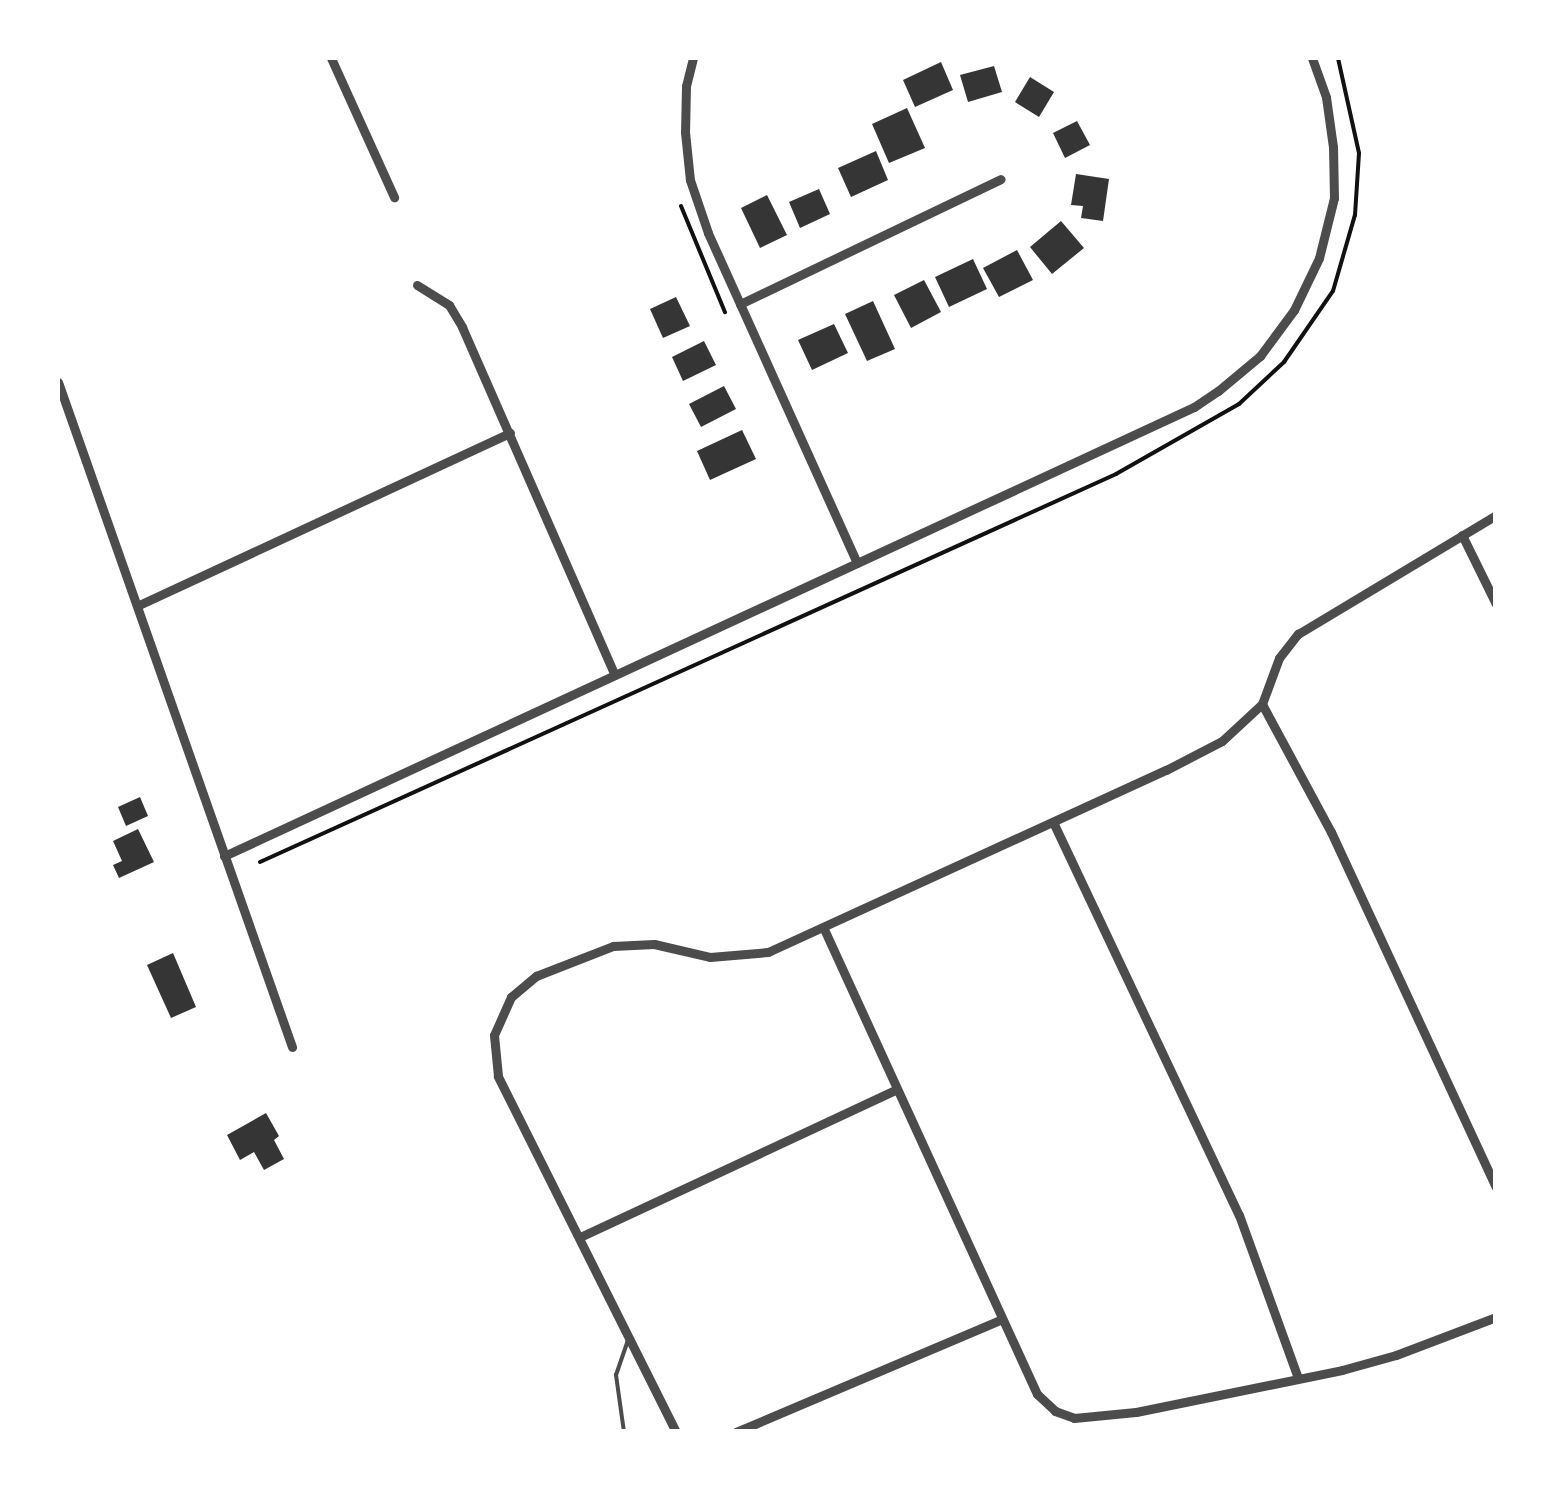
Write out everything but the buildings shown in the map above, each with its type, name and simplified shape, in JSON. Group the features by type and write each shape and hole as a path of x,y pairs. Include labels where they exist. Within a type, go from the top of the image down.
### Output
{"street":[{"path":"331,58 394,198"},
{"path":"694,58 686,86 684,132 690,180 740,304 857,563"},
{"path":"224,856 1194,407 1260,356 1294,310 1319,258 1334,198 1333,148 1326,97 1312,58"},
{"path":"740,304 1001,179"},
{"path":"417,285 448,305 510,433 615,675"},
{"path":"58,382 292,1047"},
{"path":"139,605 510,433"},
{"path":"676,1432 498,1076 494,1035 511,998 536,976 613,946 654,944 710,957 735,958 768,952 1222,741 1262,704 1278,658 1298,634 1496,516"},
{"path":"1462,535 1496,604"},
{"path":"1262,704 1331,832 1496,1188"},
{"path":"1053,822 1239,1214 1298,1378"},
{"path":"824,929 1037,1394 1055,1411 1074,1418 1136,1412 1298,1378 1396,1355 1496,1317"},
{"path":"580,1237 895,1090"},
{"path":"736,1432 1002,1319"}],"lane":[{"path":"624,1432 616,1375 628,1340"}]}
